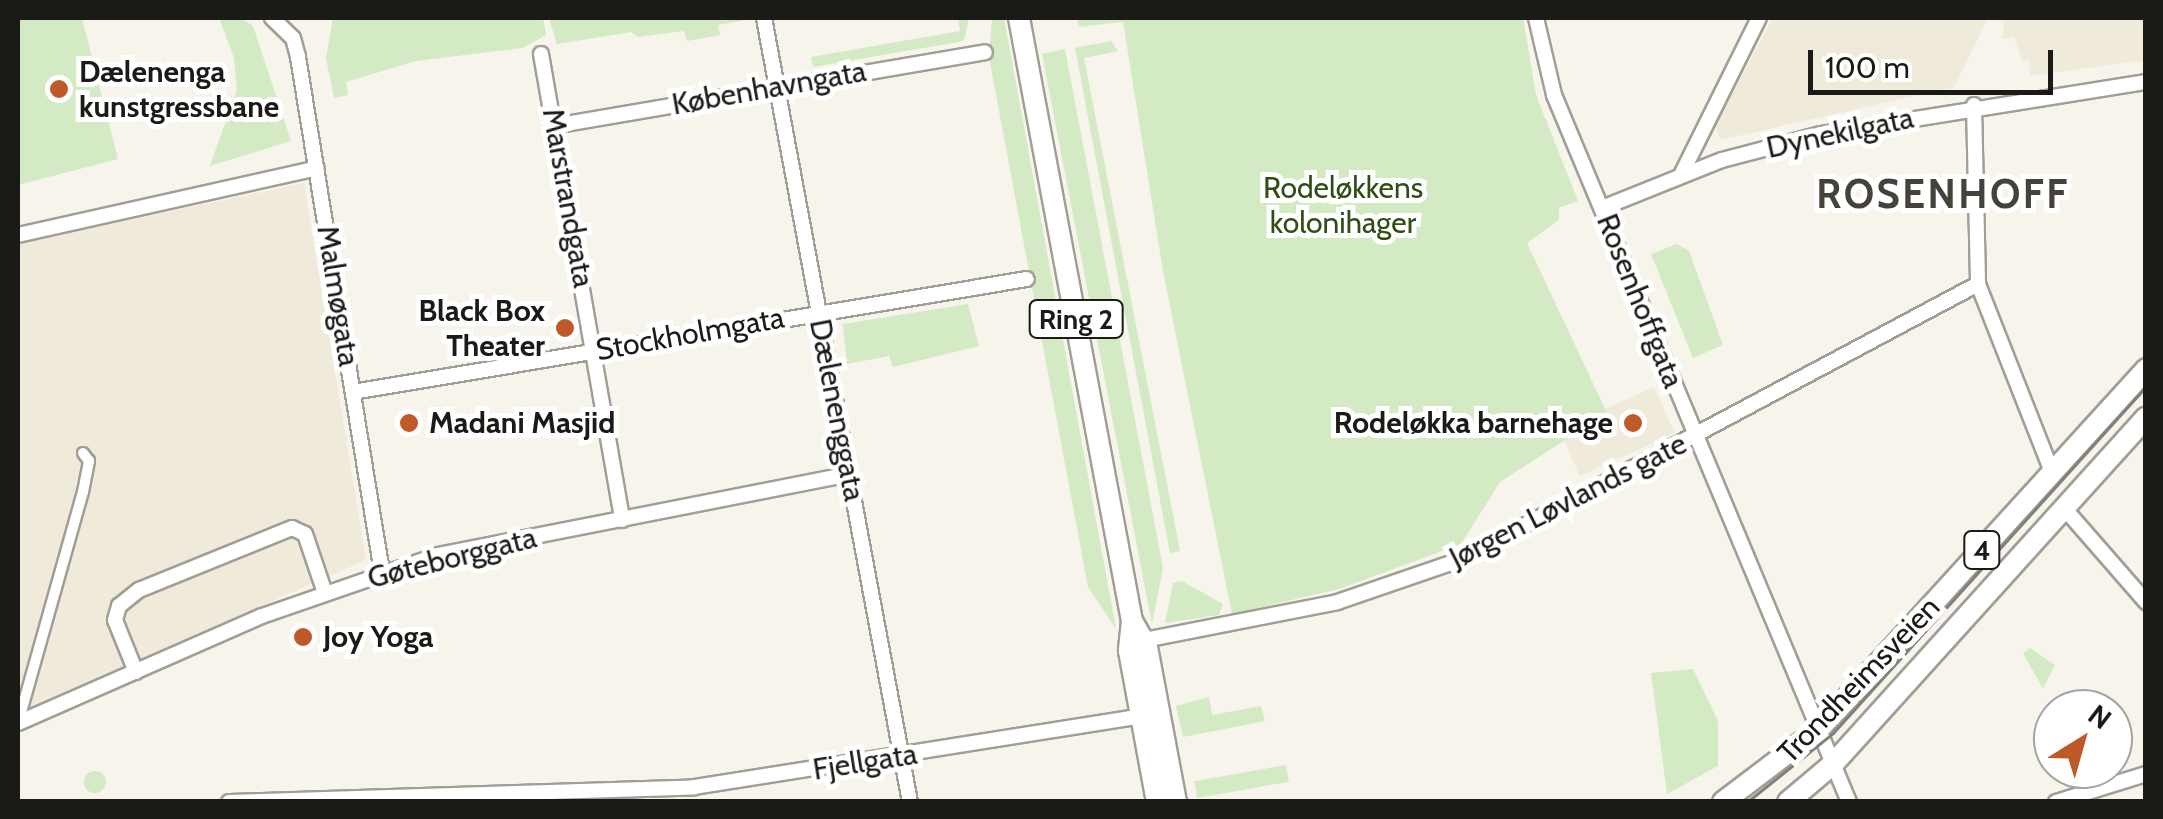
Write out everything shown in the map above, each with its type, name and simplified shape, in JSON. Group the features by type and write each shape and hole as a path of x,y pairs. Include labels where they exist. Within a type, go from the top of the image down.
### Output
{"main road":[{"name":"Ring 2","path":"1019,18 1132,620 1176,802"},
{"name":"Trondheimsveien","path":"1724,802 1818,730 2146,369"},
{"name":"Trondheimsveien","path":"1788,802 1833,764 2146,417"},
{"name":"Ring 2","path":"1137,642 1141,716 1157,802"}],"street":[{"name":"Dælenenggata","path":"764,18 910,802"},
{"name":"Rosenhoffgata","path":"1536,18 1554,95 1848,802"},
{"path":"1680,175 1758,18"},
{"name":"Malmøgata","path":"280,20 296,47 382,572"},
{"name":"Københavngata","path":"554,126 985,52"},
{"name":"Marstrandgata","path":"542,54 596,350 622,520"},
{"name":"Dynekilgata","path":"1602,208 1680,175 1821,134 1974,106 2146,82"},
{"path":"1974,106 1978,284 2052,472"},
{"path":"18,235 316,168"},
{"name":"Stockholmgata","path":"353,392 1027,279"},
{"name":"Jørgen Løvlands gate","path":"1137,642 1337,602 1460,560 1978,284"},
{"path":"18,723 83,492 89,461 83,454"},
{"name":"Gøteborggata","path":"18,723 325,593 438,555 849,474"},
{"path":"2064,508 2146,602"},
{"path":"136,672 115,620 120,606 139,590 292,528 305,534 325,593"},
{"name":"Fjellgata","path":"229,802 471,797 694,786 902,758 1141,716"},
{"path":"2056,802 2146,774"}],"shaded area":[{"path":"1773,18 1988,18 1954,87 1720,140 1715,126"},
{"path":"2005,18 2145,18 2145,60 2030,76 2029,60 2022,61 2014,37 2002,39"},
{"path":"304,183 366,560 18,712 18,244"},
{"name":"Rodeløkka barnehage","path":"1654,387 1675,434 1580,476 1559,429"}],"green space":[{"name":"Dælenenga kunstgressbane","path":"82,18 118,159 18,185 18,19"},
{"path":"219,18 241,18 253,26 291,141 210,166 237,89 234,58"},
{"path":"333,18 543,18 546,35 523,48 416,61 346,82 348,95 334,98 326,58"},
{"path":"549,18 745,20 718,25 720,35 687,41 684,31 638,37 631,32 557,44"},
{"path":"958,18 969,18 964,41 813,67 811,57 960,31"},
{"path":"992,18 1004,18 1116,629 1088,587 989,57"},
{"name":"Rodeløkkens kolonihager","path":"1077,18 1523,18 1536,95 1578,201 1559,208 1559,220 1527,243 1607,413 1500,482 1461,544 1339,589 1232,614 1163,271 1123,22 1079,27"},
{"path":"1111,41 1118,51 1084,58 1180,551 1170,553 1075,48"},
{"path":"1065,49 1163,568 1152,624 1042,54"},
{"path":"1677,244 1689,251 1723,345 1693,358 1651,254"},
{"path":"968,304 979,346 893,367 889,356 847,364 843,324"},
{"path":"1182,581 1223,604 1219,615 1165,623 1173,583"},
{"path":"2030,648 2055,665 2043,689 2023,653"},
{"path":"1693,669 1718,721 1718,766 1667,794 1651,673"},
{"path":"1209,697 1212,715 1261,706 1265,721 1183,737 1176,706"},
{"path":"1286,765 1289,782 1197,798 1194,781"},
{"path":"95,771 103,774 103,790 95,793 87,790 84,782 87,774"}],"tram line":[{"path":"1747,802 1833,733 2146,387"}],"place":[{"name":"Dælenenga kunstgressbane","path":"59,89"},
{"name":"Black Box Theater","path":"565,328"},
{"name":"Madani Masjid","path":"409,423"},
{"name":"Rodeløkka barnehage","path":"1633,423"},
{"name":"Joy Yoga","path":"303,637"}],"district":[{"name":"ROSENHOFF","path":"1943,194"}]}
